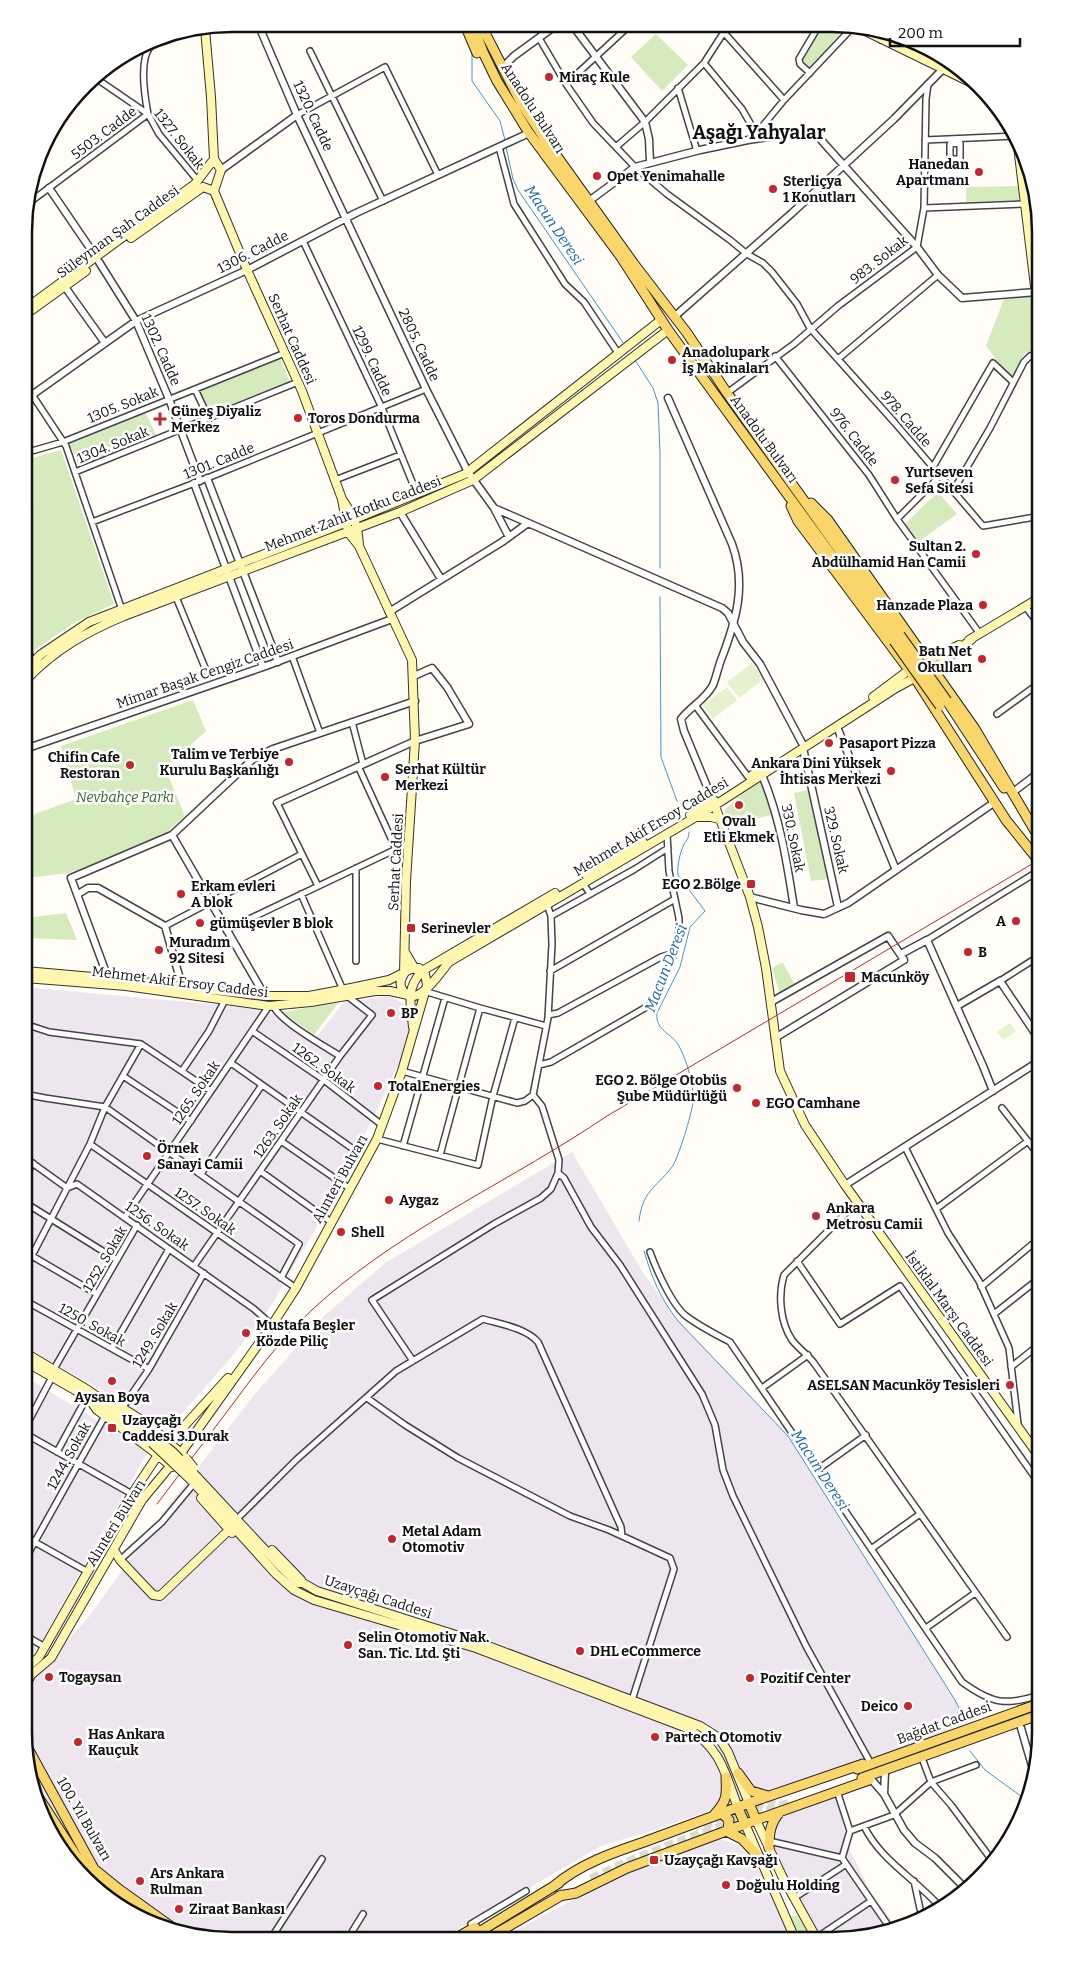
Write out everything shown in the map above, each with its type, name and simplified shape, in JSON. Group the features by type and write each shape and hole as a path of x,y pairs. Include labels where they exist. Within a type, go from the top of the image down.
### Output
{"main road":[{"path":"469,32 484,66 498,81"},
{"name":"Anadolu Bulvarı","path":"476,32 483,52 498,81 529,133 621,257 668,330 784,490 899,640"},
{"name":"Anadolu Bulvarı","path":"484,32 521,103 589,201 792,483 944,704 978,746 1032,833"},
{"path":"490,32 502,68"},
{"path":"205,34 214,159 221,170 214,191 198,184 203,172 214,159"},
{"path":"875,37 952,73"},
{"path":"1019,161 1032,260"},
{"name":"Süleyman Şah Caddesi","path":"32,303 98,260 192,193 198,184"},
{"name":"Serhat Caddesi","path":"214,191 318,432 342,499 348,532 359,546 412,660 415,741 404,974 400,982 406,994 410,996"},
{"name":"Süleyman Şah Caddesi","path":"32,310 65,287 98,260"},
{"name":"Mehmet Zahit Kotku Caddesi","path":"241,567 468,472 662,320"},
{"name":"Mehmet Zahit Kotku Caddesi","path":"32,675 67,644 123,612 241,567 348,532 400,512 473,480 668,330"},
{"name":"Serhat Caddesi","path":"342,499 355,519 358,528 359,546"},
{"name":"Mehmet Zahit Kotku Caddesi","path":"33,663 40,655 89,622 176,596 227,572"},
{"path":"972,638 1032,602"},
{"name":"Mehmet Akif Ersoy Caddesi","path":"32,972 182,990 265,996 309,996 371,988 433,963 710,813 714,803 868,700 909,670 972,638"},
{"name":"Mehmet Akif Ersoy Caddesi","path":"714,803 762,775 802,745 837,727 896,688 933,668 972,638"},
{"path":"899,640 927,660 933,668 975,729 1032,825"},
{"path":"899,640 909,670 995,802 1032,853"},
{"path":"926,695 933,686 943,683"},
{"name":"Anadolu Bulvarı","path":"944,704 1032,850"},
{"name":"İstiklal Marşı Caddesi","path":"714,803 710,813 750,896 763,948 782,1077 805,1125 857,1202 1032,1446"},
{"name":"Mehmet Akif Ersoy Caddesi","path":"424,991 449,962 696,817 710,813"},
{"path":"405,952 427,981 424,991 418,996 410,996"},
{"name":"Mehmet Akif Ersoy Caddesi","path":"371,988 410,996 418,970"},
{"name":"Mehmet Akif Ersoy Caddesi","path":"32,978 109,982"},
{"name":"Mehmet Akif Ersoy Caddesi","path":"182,990 225,1000 271,1005 311,1002 344,992"},
{"name":"Alınteri Bulvarı","path":"32,1672 51,1658 142,1500 184,1455 296,1288 377,1139 402,1070 424,991"},
{"path":"265,996 271,1005"},
{"name":"Alınteri Bulvarı","path":"410,996 413,1031"},
{"name":"Alınteri Bulvarı","path":"32,1668 40,1657 132,1494 158,1455 250,1354"},
{"name":"Uzayçağı Caddesi","path":"32,1358 90,1395 154,1441 267,1564 294,1590 314,1600 476,1648 687,1728 709,1744 717,1754 738,1808"},
{"name":"Uzayçağı Caddesi","path":"32,1364 53,1373"},
{"path":"90,1395 123,1407 170,1442 304,1583"},
{"path":"90,1395 97,1410 191,1481 229,1530 267,1564"},
{"name":"Uzayçağı Caddesi","path":"191,1481 298,1582 304,1583 317,1591 475,1641 700,1726 719,1738 728,1752 749,1804"},
{"path":"112,1553 153,1595 160,1596 229,1530"},
{"path":"978,1727 1000,1714 1032,1702"},
{"name":"Bağdat Caddesi","path":"857,1769 1032,1706"},
{"name":"Bağdat Caddesi","path":"559,1896 576,1893 628,1868 981,1736 1017,1726 1032,1718"},
{"path":"1017,1726 1032,1722"},
{"path":"554,1886 567,1875 584,1865 619,1850 768,1797 887,1758"},
{"name":"100. Yıl Bulvarı","path":"34,1760 94,1869 160,1919"},
{"path":"738,1774 751,1791 768,1797"},
{"path":"717,1815 727,1795 726,1777"},
{"path":"732,1793 740,1796 743,1794 744,1789"},
{"path":"768,1797 762,1803 762,1810 776,1813 769,1845"},
{"path":"749,1804 796,1902 813,1932"},
{"path":"738,1808 792,1932"},
{"path":"717,1815 730,1820 727,1831 742,1839 759,1857"},
{"path":"479,1932 554,1886 586,1869"},
{"path":"498,1932 591,1879"},
{"path":"468,1932 532,1899"},
{"path":"784,1913 796,1902"}],"street":[{"name":"1320. Cadde","path":"261,32 297,115 347,218"},
{"path":"502,68 514,56 547,32"},
{"path":"578,32 645,122 649,139 650,163"},
{"path":"566,84 623,32"},
{"path":"617,146 645,122 704,63 724,32 784,100"},
{"path":"810,73 800,64 799,59 815,32"},
{"path":"758,136 784,100 847,33"},
{"name":"978. Cadde","path":"539,38 566,84 593,123 635,167 667,194 747,254 763,263 772,272 797,304 810,328 983,526 1032,518"},
{"name":"5503. Cadde","path":"35,198 148,114 144,92 145,56 148,51"},
{"path":"310,51 382,201"},
{"path":"704,63 742,109 758,136"},
{"path":"221,170 297,115 385,67 438,175"},
{"path":"674,317 747,254 894,119 943,69"},
{"name":"1327. Sokak","path":"102,81 148,114 159,134 198,184"},
{"name":"983. Sokak","path":"727,393 775,356 794,344 810,328 917,247 924,208 928,84"},
{"path":"678,88 697,151"},
{"path":"589,201 635,167 758,136 813,130 917,247 938,275 962,298 1032,292"},
{"name":"1306. Cadde","path":"33,394 136,321 247,270 382,201 529,133"},
{"path":"925,140 1008,137"},
{"path":"504,145 514,204 565,284 584,302 618,353"},
{"path":"960,159 960,167"},
{"name":"1302. Cadde","path":"49,188 98,260 136,321 169,399 200,481 227,572 263,667"},
{"path":"924,208 1025,204"},
{"name":"2805. Cadde","path":"347,218 426,389 468,472 494,508 509,537"},
{"name":"1299. Cadde","path":"303,241 382,408 416,494"},
{"path":"838,359 938,275"},
{"path":"65,287 105,343"},
{"name":"1305. Sokak","path":"32,451 63,442 284,353"},
{"name":"976. Cadde","path":"775,356 869,475 897,519 980,634"},
{"path":"953,490 990,428 1013,382 1027,359 1032,356"},
{"path":"933,467 992,363 1013,382"},
{"name":"1304. Sokak","path":"75,472 298,382"},
{"path":"195,389 209,419"},
{"name":"1301. Cadde","path":"92,522 200,481 426,389"},
{"path":"33,394 63,442 123,612"},
{"path":"668,398 736,555 738,567 740,594 734,622 713,685 681,719 714,803"},
{"path":"336,480 400,455"},
{"path":"897,519 940,476"},
{"name":"1302. Cadde","path":"200,481 241,567 278,662"},
{"path":"494,508 722,608 734,622"},
{"path":"400,512 441,580"},
{"name":"Mimar Başak Cengiz Caddesi","path":"32,747 278,662 390,616 528,523"},
{"path":"176,596 208,675"},
{"path":"1025,606 1032,615"},
{"name":"329. Sokak","path":"734,622 743,642 765,673 802,745 838,908"},
{"path":"292,656 320,733"},
{"path":"318,886 277,803 415,741 469,724 448,687 432,668 414,676"},
{"path":"997,714 1032,689"},
{"path":"109,982 71,878 172,835 253,759 273,748 415,701"},
{"path":"695,705 749,778"},
{"path":"352,722 361,765 396,849"},
{"path":"837,727 896,870"},
{"name":"330. Sokak","path":"762,775 774,803 784,847 794,908"},
{"path":"1013,792 1032,778"},
{"path":"750,896 824,914 848,903 995,802"},
{"path":"539,1065 551,1062 653,1002 658,996 674,953 680,924 670,878 667,834"},
{"path":"172,835 265,996"},
{"path":"226,930 409,843"},
{"path":"551,916 668,848"},
{"path":"165,926 302,854"},
{"path":"356,868 356,961"},
{"path":"901,954 1032,875"},
{"path":"583,883 590,894"},
{"path":"78,894 88,888 98,888 165,926 182,990"},
{"path":"300,894 344,992"},
{"path":"550,971 675,899"},
{"path":"402,1070 517,1102 525,1101 533,1095 548,1015 551,916 547,904"},
{"path":"771,1002 888,936 904,960 776,1038"},
{"path":"927,940 957,1006 992,1092"},
{"path":"548,1015 558,1013 664,955 674,953"},
{"path":"957,1006 1032,961"},
{"path":"1000,981 1032,1029"},
{"path":"424,991 546,1026"},
{"name":"1263. Sokak","path":"194,1266 340,1056 372,1015 344,992"},
{"path":"403,1146 445,998"},
{"path":"182,1071 209,1031 225,1000"},
{"path":"271,1005 276,1012 288,1021 340,1056"},
{"name":"1265. Sokak","path":"125,1217 271,1005"},
{"path":"440,1156 480,1008"},
{"path":"377,1139 478,1165 493,1096 515,1018"},
{"path":"32,1026 48,1032 141,1044 211,1091"},
{"name":"1262. Sokak","path":"252,1031 324,1080 382,1125"},
{"path":"97,1294 32,1256 90,1144 105,1107 141,1044"},
{"path":"231,1063 356,1151 340,1182"},
{"path":"845,1185 1032,1066"},
{"path":"123,1076 191,1121"},
{"path":"201,1174 262,1085"},
{"path":"413,1361 372,1300 551,1190 558,1173 558,1160 542,1106 533,1095"},
{"path":"32,1096 105,1107 299,1244 281,1278"},
{"path":"1002,1108 1032,1146"},
{"path":"281,1141 350,1188"},
{"path":"936,1209 1028,1141"},
{"name":"1257. Sokak","path":"90,1144 296,1288"},
{"path":"905,1147 948,1233 981,1286 1009,1348 1018,1427"},
{"name":"1256. Sokak","path":"33,1164 67,1188 78,1184 254,1309 272,1325"},
{"path":"260,1171 331,1222"},
{"path":"558,1173 564,1178 591,1227 624,1271 702,1394 715,1425 723,1470 733,1496 806,1646 870,1762"},
{"path":"857,1202 784,1274 780,1289 784,1321 792,1340 808,1355 866,1435 1007,1637"},
{"path":"32,1207 117,1260"},
{"name":"1252. Sokak","path":"32,1416 77,1329 137,1225"},
{"path":"981,1286 1032,1244"},
{"path":"112,1348 170,1249"},
{"path":"650,1252 663,1283 684,1314 702,1327 730,1342 762,1388 762,1392 962,1682 980,1695 1000,1702 1020,1701 1032,1698"},
{"path":"797,1261 840,1324 900,1286 1032,1473"},
{"name":"1249. Sokak","path":"123,1407 149,1368 204,1273"},
{"path":"994,1314 1032,1284"},
{"name":"1250. Sokak","path":"32,1304 149,1368"},
{"path":"240,1516 296,1460 396,1371 483,1320 504,1325 535,1338 540,1344 621,1527 622,1536"},
{"path":"1011,1367 1032,1350"},
{"path":"762,1388 808,1355"},
{"path":"57,1452 90,1395"},
{"path":"367,1398 451,1454 570,1516 669,1556 674,1567 632,1700"},
{"name":"1244. Sokak","path":"32,1546 105,1416"},
{"path":"817,1470 866,1435"},
{"path":"32,1437 132,1494"},
{"path":"120,1560 162,1522 191,1481"},
{"path":"871,1549 920,1514"},
{"path":"34,1542 88,1572"},
{"path":"926,1628 975,1593"},
{"path":"32,1641 45,1648"},
{"path":"1017,1726 1030,1763"},
{"path":"922,1758 931,1782 951,1805 989,1856"},
{"path":"850,1831 894,1815 931,1782 976,1764"},
{"path":"884,1794 888,1770"},
{"path":"866,1779 884,1794 894,1815 915,1843 935,1858 962,1884"},
{"path":"837,1791 850,1831 842,1858 888,1925"},
{"path":"864,1826 870,1839 882,1853 936,1903"},
{"path":"769,1845 842,1858"},
{"path":"275,1932 322,1859"},
{"path":"796,1902 845,1865"},
{"path":"914,1881 921,1912"},
{"path":"471,1924 526,1891"},
{"path":"828,1932 871,1901"},
{"path":"352,1932 363,1914"}],"shaded area":[{"path":"32,988 265,1009 313,1041 344,1002 388,996 403,1003 413,1031 379,1106 319,1223 269,1309 229,1360 167,1431 105,1392 32,1351"},
{"path":"572,1152 642,1271 678,1321 788,1436 955,1700 959,1708 959,1725 919,1743 828,1770 657,1829 601,1846 454,1932 206,1931 181,1926 144,1912 121,1899 101,1883 66,1844 53,1821 43,1797 34,1759 32,1678 88,1618 174,1498 255,1394 324,1316 385,1263"},
{"path":"32,1381 148,1451 38,1648 32,1654"},
{"path":"834,1790 850,1850 871,1892 894,1923 859,1931 813,1932 784,1879 773,1848 773,1829 786,1809"},
{"path":"719,1839 739,1845 776,1894 792,1932 512,1932 619,1876"}],"green space":[{"path":"819,32 841,33 810,68 802,59"},
{"path":"656,34 688,65 662,91 631,57"},
{"path":"1018,186 1019,200 966,202 966,187"},
{"path":"1032,296 1032,351 1025,353 1013,375 1008,375 986,346 1004,299"},
{"path":"280,358 290,383 209,415 199,391"},
{"path":"145,411 157,437 80,468 69,442"},
{"path":"61,450 114,604 74,623 32,652 32,458"},
{"path":"938,492 957,514 918,542 915,541 905,524"},
{"path":"752,663 764,679 739,698 727,682"},
{"path":"727,687 737,700 713,719 703,705"},
{"name":"Nevbahçe Parkı","path":"193,700 206,731 169,765 167,773 185,816 167,832 130,850 69,873 32,877 32,815 76,799 61,746"},
{"path":"760,782 764,788 772,815 729,825 724,811 742,793"},
{"path":"808,790 829,879 811,881 794,793"},
{"path":"66,913 77,940 32,938 32,917"},
{"path":"783,963 795,985 780,994 772,968"},
{"path":"338,1003 314,1035 282,1012"},
{"path":"1010,1023 1016,1031 1003,1040 997,1032"},
{"path":"797,1915 808,1932 797,1932 790,1916"}],"waterway":[{"name":"Macun Deresi","path":"472,52 472,81 500,121 505,140"},
{"name":"Macun Deresi","path":"506,147 513,179 518,190 624,344"},
{"name":"Macun Deresi","path":"635,360 653,388 658,403 660,568"},
{"name":"Macun Deresi","path":"660,597 661,757 677,801"},
{"name":"Macun Deresi","path":"639,1221 646,1196 666,1175 675,1162 693,1102 691,1081 682,1052 676,1042 661,1028 657,1019 657,1013 680,967 690,927 705,911 678,875 680,855 689,832"},
{"name":"Macun Deresi","path":"644,1251 657,1288 678,1321 788,1436 955,1700 959,1708 957,1716"},
{"name":"Macun Deresi","path":"970,1751 985,1770 1022,1797"}],"tunnel":[{"path":"703,1825 780,1797"},
{"path":"591,1879 666,1847 793,1802"}],"railway":[{"path":"157,1504 275,1349 298,1323 357,1272 462,1203 536,1161 607,1116 1032,864"}],"place":[{"name":"Miraç Kule","path":"549,77"},
{"name":"Hanedan Apartmanı","path":"979,172"},
{"name":"Opet Yenimahalle","path":"597,176"},
{"name":"Sterliçya 1 Konutları","path":"773,189"},
{"name":"Anadolupark İş Makinaları","path":"672,360"},
{"name":"Toros Dondurma","path":"298,418"},
{"name":"Güneş Diyaliz Merkez","path":"160,419"},
{"name":"Yurtseven Sefa Sitesi","path":"895,480"},
{"name":"Sultan 2. Abdülhamid Han Camii","path":"976,554"},
{"name":"Hanzade Plaza","path":"983,605"},
{"name":"Batı Net Okulları","path":"982,659"},
{"name":"Pasaport Pizza","path":"829,743"},
{"name":"Talim ve Terbiye Kurulu Başkanlığı","path":"289,762"},
{"name":"Chifin Cafe Restoran","path":"130,765"},
{"name":"Ankara Dini Yüksek İhtisas Merkezi","path":"891,771"},
{"name":"Serhat Kültür Merkezi","path":"385,777"},
{"name":"Ovalı Etli Ekmek","path":"739,805"},
{"name":"EGO 2.Bölge","path":"751,884"},
{"name":"Erkam evleri A blok","path":"181,894"},
{"name":"A","path":"1016,921"},
{"name":"gümüşevler B blok","path":"200,923"},
{"name":"Serinevler","path":"411,928"},
{"name":"Muradım 92 Sitesi","path":"159,950"},
{"name":"B","path":"968,952"},
{"name":"Macunköy","path":"850,977"},
{"name":"BP","path":"391,1013"},
{"name":"TotalEnergies","path":"378,1086"},
{"name":"EGO 2. Bölge Otobüs Şube Müdürlüğü","path":"737,1088"},
{"name":"EGO Camhane","path":"756,1103"},
{"name":"Örnek Sanayi Camii","path":"147,1156"},
{"name":"Aygaz","path":"389,1200"},
{"name":"Ankara Metrosu Camii","path":"816,1216"},
{"name":"Shell","path":"341,1232"},
{"name":"Mustafa Beşler Közde Piliç","path":"246,1333"},
{"name":"Aysan Boya","path":"112,1381"},
{"name":"ASELSAN Macunköy Tesisleri","path":"1010,1385"},
{"name":"Uzayçağı Caddesi 3.Durak","path":"112,1428"},
{"name":"Metal Adam Otomotiv","path":"392,1539"},
{"name":"Selin Otomotiv Nak. San. Tic. Ltd. Şti","path":"348,1645"},
{"name":"DHL eCommerce","path":"580,1651"},
{"name":"Togaysan","path":"49,1677"},
{"name":"Pozitif Center","path":"750,1678"},
{"name":"Deico","path":"908,1706"},
{"name":"Partech Otomotiv","path":"655,1737"},
{"name":"Has Ankara Kauçuk","path":"78,1742"},
{"name":"Uzayçağı Kavşağı","path":"654,1860"},
{"name":"Ars Ankara Rulman","path":"140,1881"},
{"name":"Doğulu Holding","path":"726,1885"},
{"name":"Ziraat Bankası","path":"179,1909"}],"district":[{"name":"Aşağı Yahyalar","path":"759,132"}]}
